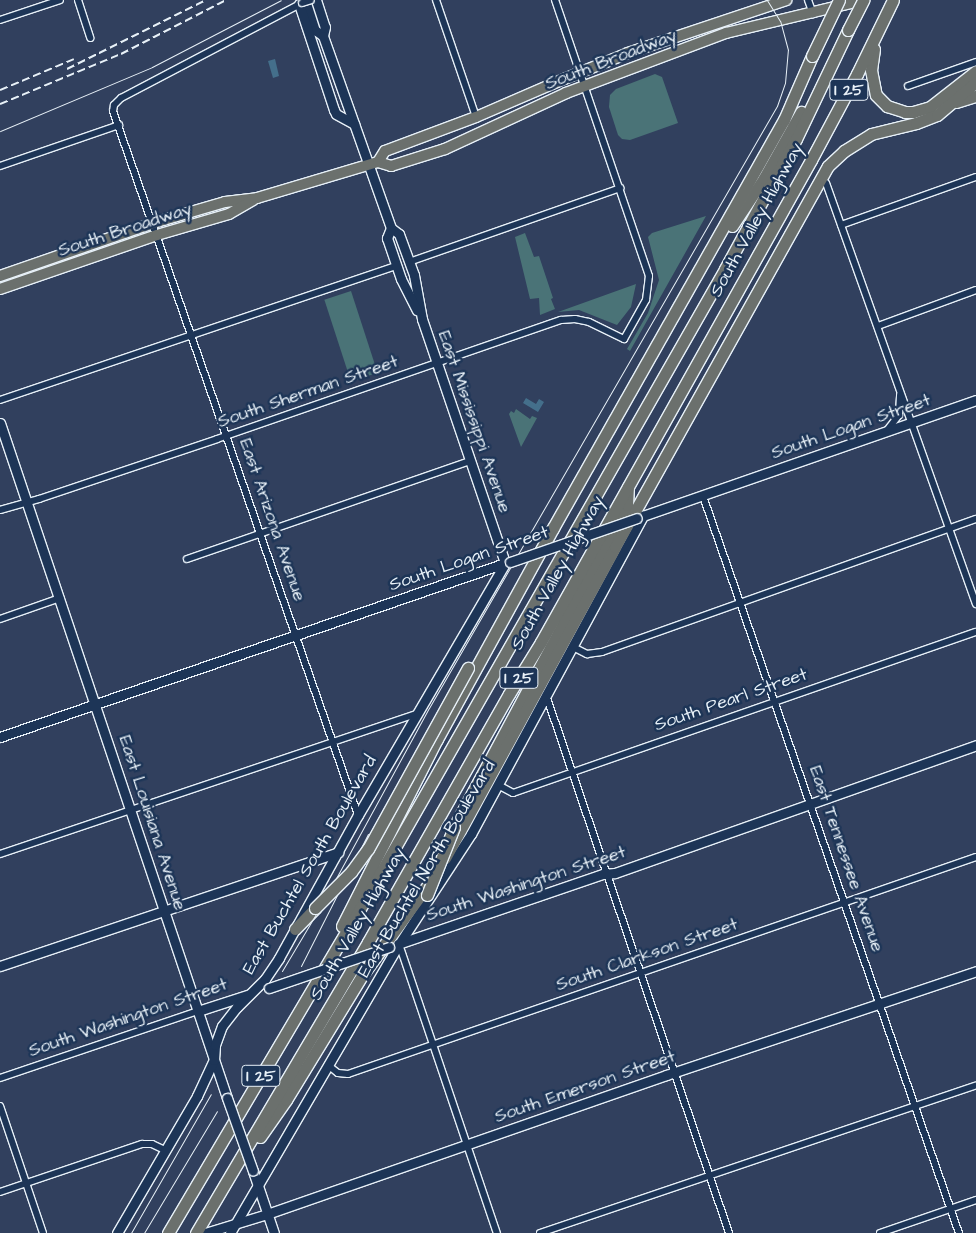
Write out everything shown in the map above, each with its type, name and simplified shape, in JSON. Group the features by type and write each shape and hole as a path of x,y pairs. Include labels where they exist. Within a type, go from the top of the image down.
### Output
{"highway":[{"name":"South Valley Highway","path":"168,1233 297,1014 725,269 796,140 863,0"},
{"name":"South Valley Highway","path":"196,1233 541,642 629,481 807,168 857,74 893,0"},
{"path":"297,1014 437,739 553,528 784,120 812,56 839,2"},
{"path":"884,18 872,60 873,87 880,101 896,110 905,112 923,110 938,101 976,71"},
{"path":"672,316 764,178 838,50"},
{"path":"220,1193 286,1100 363,974 454,844 615,547 828,166 861,138 882,130 925,120 937,115 976,82"},
{"path":"949,104 976,96"},
{"path":"420,910 454,827 627,504 629,481"},
{"path":"295,929 351,872 368,849 468,668 553,528"}],"main road":[{"name":"South Broadway","path":"373,163 385,151 476,118 580,72 770,3 786,0"},
{"name":"South Broadway","path":"0,276 153,223 225,202 257,198 373,163 391,166 445,148 585,86 726,33 813,14 839,2 863,0"},
{"name":"South Broadway","path":"0,289 158,235 229,214 257,198"}],"street":[{"path":"0,20 60,0"},
{"path":"78,0 90,38"},
{"path":"302,2 311,0"},
{"path":"316,0 324,27 323,36"},
{"path":"436,0 476,118"},
{"path":"391,228 387,238 401,260 409,262 620,188 555,0"},
{"path":"808,0 813,14"},
{"path":"302,2 315,30 323,36"},
{"path":"302,2 334,110 336,114 354,124"},
{"name":"East Arizona Avenue","path":"302,2 121,98 113,108 358,815"},
{"name":"East Mississippi Avenue","path":"323,36 354,124 373,163 391,228 400,234 409,262 422,319 470,461 508,563"},
{"path":"908,86 976,62"},
{"path":"0,166 119,125"},
{"path":"841,225 976,177"},
{"path":"826,183 976,604"},
{"name":"South Sherman Street","path":"0,510 226,436 568,319 589,322 624,339 642,308 649,284 646,264 620,188"},
{"name":"East Mississippi Avenue","path":"387,238 397,266 422,319"},
{"path":"0,400 397,266"},
{"path":"878,326 976,290"},
{"path":"882,433 897,418 900,389"},
{"name":"South Logan Street","path":"0,737 703,496 976,400"},
{"name":"East Louisiana Avenue","path":"0,422 274,1233"},
{"path":"187,559 470,461"},
{"name":"East Tennessee Avenue","path":"703,496 959,1233"},
{"name":"East Buchtel North Boulevard","path":"230,1233 399,944 466,840 498,785 573,647 640,517"},
{"path":"573,647 587,654 596,654 976,519"},
{"name":"East Buchtel South Boulevard","path":"117,1233 196,1096 214,1060 215,1045 222,1026 237,1007 253,993 270,971 416,714 508,563"},
{"path":"0,619 60,598"},
{"name":"South Pearl Street","path":"498,785 513,793 976,632"},
{"path":"546,695 574,772 730,1233"},
{"path":"0,854 416,714"},
{"name":"South Washington Street","path":"0,1078 607,874 976,745"},
{"path":"0,966 338,852"},
{"name":"South Clarkson Street","path":"329,1066 338,1073 348,1074 976,857"},
{"path":"399,944 497,1233"},
{"name":"South Emerson Street","path":"205,1233 268,1214 976,971"},
{"path":"540,1233 976,1085"},
{"path":"0,1106 43,1233"},
{"path":"0,1192 142,1144 152,1144 165,1150"},
{"path":"880,1233 976,1200"}],"green space":[{"path":"655,74 662,77 678,123 630,140 622,139 618,135 609,107 610,95 616,89"},
{"path":"706,216 630,351 627,349 648,313 659,280 648,237 652,233"},
{"path":"525,233 534,257 539,256 553,298 551,299 555,309 540,315 539,298 530,299 515,237"},
{"path":"636,284 631,307 617,325 579,310 558,312"},
{"path":"351,291 378,373 351,381 324,300"},
{"path":"516,409 530,419 532,416 537,418 521,447 509,414 511,411 514,413"}],"water":[{"path":"275,59 279,76 273,78 268,61"},
{"path":"526,398 536,404 539,399 544,402 538,412 523,403"}],"tram line":[{"path":"0,131 152,67 281,0"},
{"path":"282,971 322,904 429,708 777,106 785,83 788,50 780,21 767,0"},
{"path":"301,966 368,834"},
{"path":"131,1233 211,1094"},
{"path":"144,1233 217,1111"}],"railway":[{"path":"67,69 206,0"},
{"path":"0,104 121,54 226,0"},
{"path":"0,90 74,59"}]}
